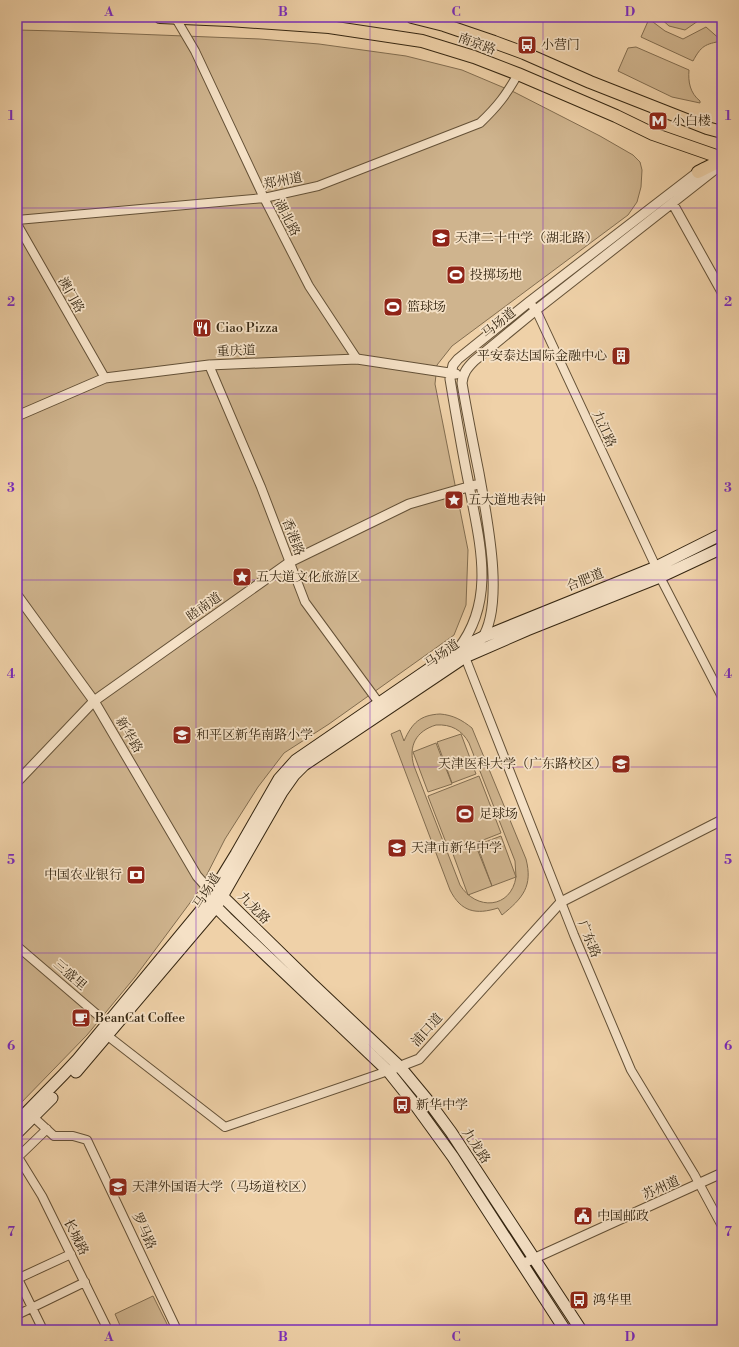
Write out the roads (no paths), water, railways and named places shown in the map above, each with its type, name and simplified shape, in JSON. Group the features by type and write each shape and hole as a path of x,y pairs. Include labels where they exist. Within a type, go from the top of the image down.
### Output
{"main road":[{"name":"南京路","path":"160,17 283,23 329,27 372,32 422,41 474,57 518,74 616,116 653,134 721,158"},
{"name":"南京路","path":"412,17 444,25 524,53 590,82 707,128 722,132"},
{"path":"698,172 721,158"},
{"name":"合肥道","path":"462,653 527,630 658,572 722,534"},
{"name":"合肥道","path":"462,653 483,638 722,548"},
{"name":"马场道","path":"17,1133 30,1114 63,1075 105,1030 203,908 218,898 227,877 279,779 290,766 302,756 379,703 462,653"},
{"name":"马场道","path":"227,877 289,780 299,770 462,653"},
{"path":"227,877 229,892 235,910"},
{"name":"九龙路","path":"218,898 235,910 400,1067 429,1102 450,1132 581,1330"},
{"name":"九龙路","path":"218,898 227,918 388,1071 416,1106 453,1157 565,1330"},
{"name":"马场道","path":"17,1122 30,1114"}],"street":[{"name":"湖北路","path":"175,17 195,51 264,198 309,286 357,359"},
{"name":"郑州道","path":"17,220 264,198 318,186 480,123 506,96 518,74"},
{"name":"马场道","path":"463,376 467,368 474,361 536,310 672,204 721,158"},
{"name":"马场道","path":"462,653 474,624 480,602 482,580 480,543 450,380 453,365 458,359 529,302 698,172"},
{"path":"672,204 722,292"},
{"name":"澳门路","path":"17,224 105,378"},
{"name":"九江路","path":"529,302 536,310 658,572 721,694"},
{"name":"重庆道","path":"17,416 105,378 209,365 357,359 451,372 463,376"},
{"name":"香港路","path":"209,365 261,487 305,602 379,703"},
{"path":"463,376 462,383 490,540 493,589 488,628 483,638"},
{"name":"睦南道","path":"17,782 94,701 290,562 409,504 480,484"},
{"name":"新华路","path":"17,595 94,701 197,876 218,898"},
{"name":"广东路","path":"462,653 561,902 631,1070 699,1184 722,1226"},
{"name":"浦口道","path":"105,1030 225,1127 400,1067 419,1059 561,902 722,820"},
{"name":"三盛里","path":"17,946 105,1030"},
{"name":"罗马路","path":"30,1114 54,1136 73,1136 88,1140 177,1330"},
{"path":"17,1157 48,1129"},
{"name":"长城路","path":"17,1157 42,1196 108,1330"},
{"name":"苏州道","path":"522,1264 722,1173"},
{"path":"44,1330 18,1279 71,1254"},
{"path":"17,1315 85,1282"}],"place":[{"name":"小营门","path":"527,45"},
{"name":"小白楼","path":"658,121"},
{"name":"天津二十中学（湖北路）","path":"441,238"},
{"name":"投掷场地","path":"456,275"},
{"name":"篮球场","path":"393,307"},
{"name":"Ciao Pizza","path":"202,328"},
{"name":"平安泰达国际金融中心","path":"621,356"},
{"name":"五大道地表钟","path":"454,500"},
{"name":"五大道文化旅游区","path":"242,577"},
{"name":"和平区新华南路小学","path":"182,735"},
{"name":"天津医科大学（广东路校区）","path":"621,764"},
{"name":"足球场","path":"465,814"},
{"name":"天津市新华中学","path":"397,848"},
{"name":"中国农业银行","path":"136,875"},
{"name":"BeanCat Coffee","path":"81,1018"},
{"name":"新华中学","path":"402,1105"},
{"name":"天津外国语大学（马场道校区）","path":"118,1187"},
{"name":"中国邮政","path":"583,1216"},
{"name":"鸿华里","path":"579,1300"}]}
